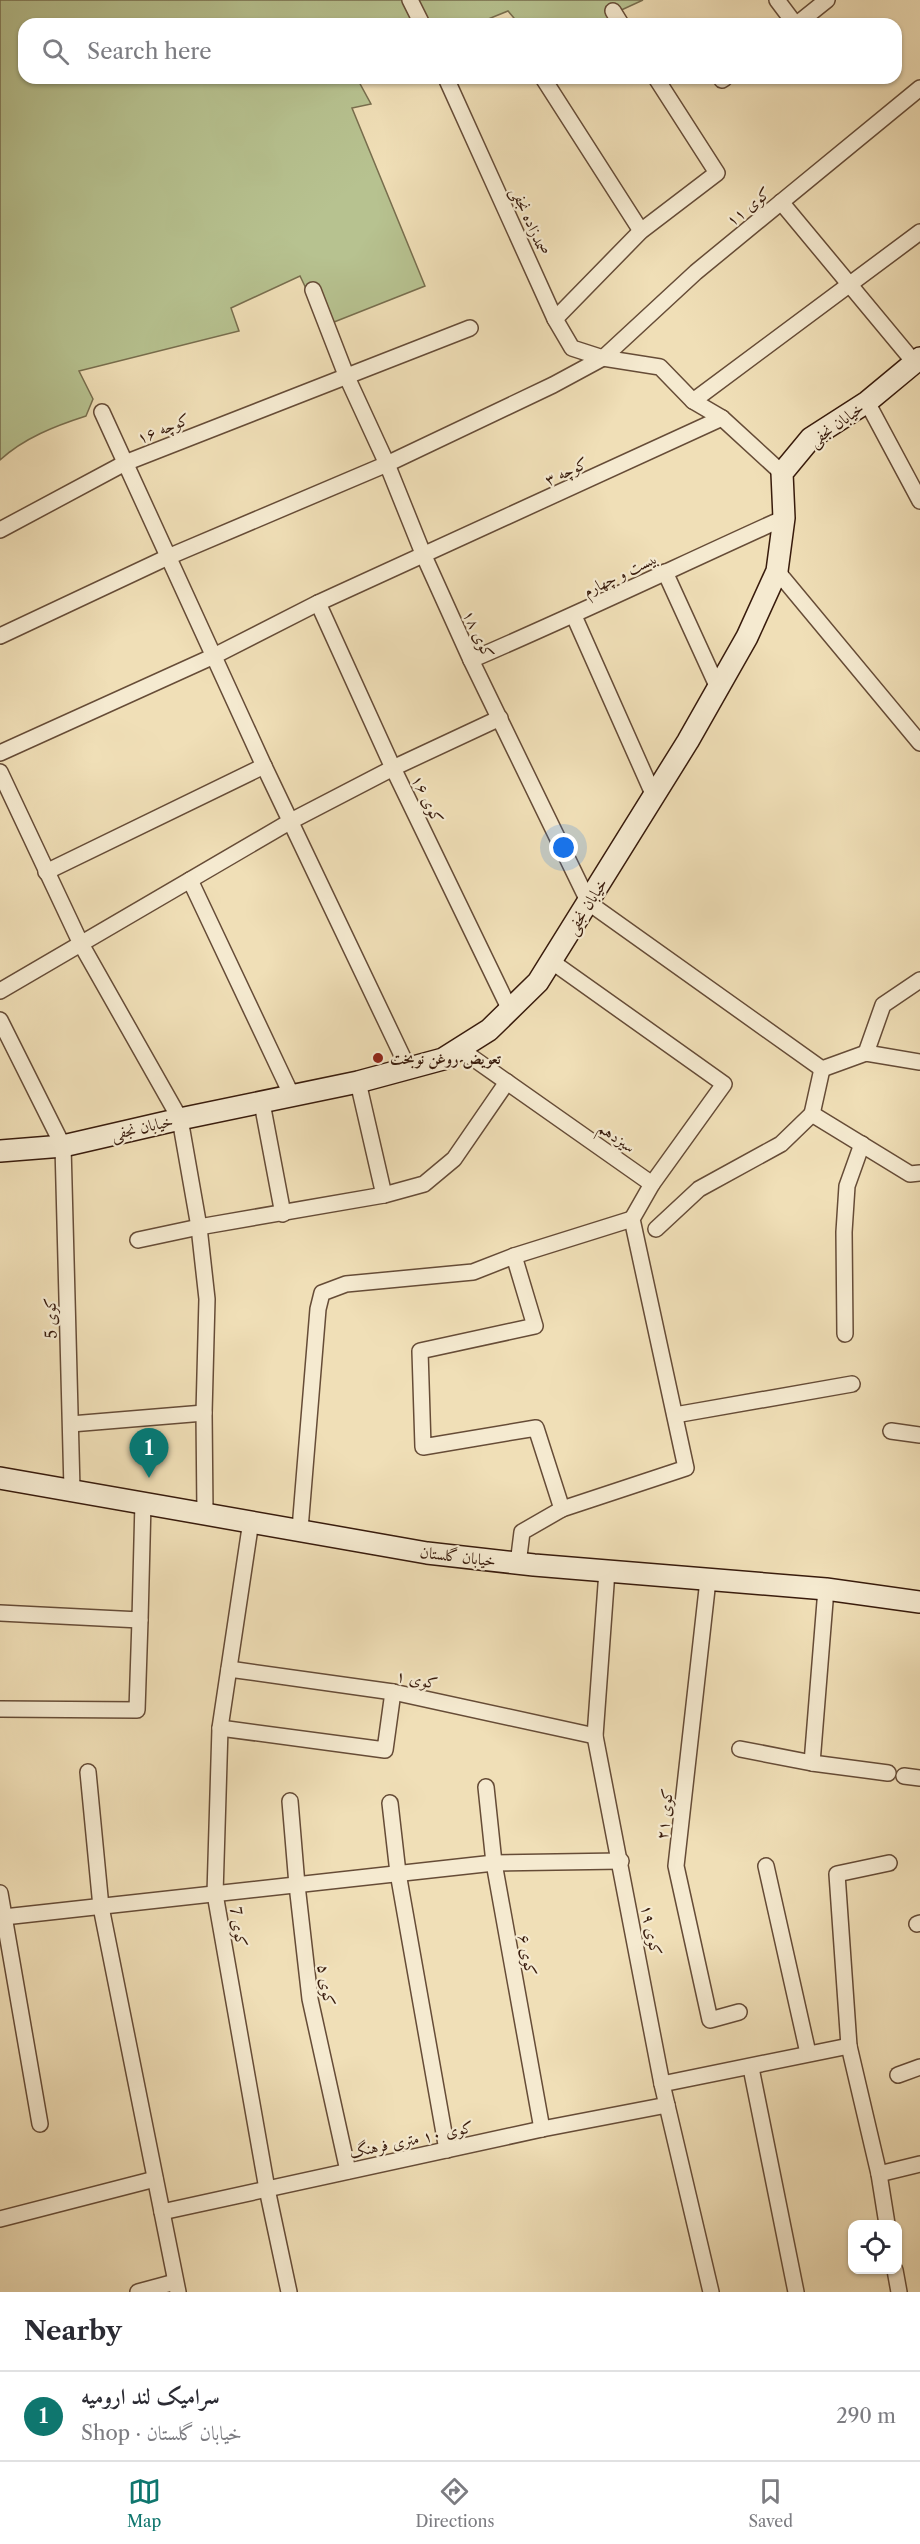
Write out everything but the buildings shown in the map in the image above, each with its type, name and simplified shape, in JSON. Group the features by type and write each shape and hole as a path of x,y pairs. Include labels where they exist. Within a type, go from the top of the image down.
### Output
{"street":[{"path":"411,0 419,18"},
{"path":"777,0 791,18"},
{"path":"804,18 827,0"},
{"path":"613,11 617,18"},
{"name":"صمدزاده نجفی","path":"449,84 555,319 572,348 603,358 660,367 693,401 722,418 782,472"},
{"path":"547,84 641,231"},
{"path":"555,319 641,231 717,173 660,84"},
{"name":"کوی ۱۱","path":"0,636 168,557 387,464 553,385 603,358 696,272 920,88"},
{"path":"781,202 850,285 917,360"},
{"path":"693,401 920,232"},
{"name":"کوی ۱۸","path":"313,290 346,375 387,464 424,556 471,660 589,903"},
{"name":"کوچه ۱۶","path":"0,530 125,463 470,328"},
{"name":"خیابان نجفی","path":"0,1150 63,1146 358,1082 443,1059 489,1030 538,982 589,903 747,638 777,571 784,518 782,472 811,438 867,402 917,360"},
{"path":"867,402 920,501"},
{"path":"102,412 264,766 408,1068"},
{"name":"کوچه ۳","path":"0,753 214,656 318,603 722,418"},
{"name":"بیست و چهارم","path":"471,660 574,616 784,518"},
{"path":"777,571 920,743"},
{"path":"665,572 718,688"},
{"name":"کوی ۱۶","path":"318,603 393,768 510,1010"},
{"path":"574,616 654,796"},
{"path":"0,992 291,821 393,768 500,718"},
{"path":"46,873 264,766"},
{"path":"0,772 81,944 180,1119 199,1227 207,1299 204,1413 205,1513"},
{"path":"190,880 292,1096"},
{"path":"589,903 822,1069"},
{"path":"518,1564 522,1532 562,1509 686,1468 632,1219 652,1184 724,1084 551,961"},
{"path":"866,1053 883,1005 920,980"},
{"path":"0,1020 63,1146"},
{"name":"سیزدهم","path":"460,1049 652,1184"},
{"path":"822,1069 866,1053 920,1062"},
{"path":"656,1230 699,1189 782,1143 813,1114 822,1069"},
{"path":"358,1082 384,1196"},
{"path":"138,1240 199,1227 384,1196 424,1184 454,1159 507,1082"},
{"path":"262,1103 283,1214"},
{"path":"813,1114 910,1174 920,1173"},
{"path":"845,1334 844,1232 847,1186 862,1144"},
{"name":"کوی 5","path":"63,1146 72,1490"},
{"path":"300,1529 321,1293 346,1284 473,1272 514,1256 632,1219"},
{"path":"514,1256 536,1326 420,1352 423,1447 536,1428 562,1509"},
{"path":"675,1415 852,1384"},
{"path":"71,1424 204,1413"},
{"path":"891,1431 920,1435"},
{"name":"خیابان گلستان","path":"0,1478 428,1553 518,1564 826,1589 920,1602"},
{"path":"0,1709 137,1710 143,1502"},
{"name":"کوی 7","path":"250,1521 220,1728 215,1893 267,2189 289,2292"},
{"name":"کوی ۱۹","path":"607,1571 595,1736 621,1861 662,2084 711,2292"},
{"name":"کوی ۲۱","path":"708,1580 676,1866 710,2020 739,2012"},
{"path":"813,1763 826,1589"},
{"path":"0,1613 140,1620"},
{"name":"کوی ۱","path":"229,1669 393,1692 595,1736"},
{"path":"220,1728 385,1750 393,1692"},
{"path":"740,1749 813,1763 888,1773"},
{"path":"88,1772 101,1907 177,2287 138,2292"},
{"path":"904,1776 920,1778"},
{"name":"کوی ۶","path":"486,1787 494,1863 542,2129"},
{"name":"کوی ۵","path":"290,1801 310,1999 348,2172"},
{"path":"390,1803 398,1874 447,2150"},
{"path":"4,1917 494,1863 621,1861"},
{"path":"886,2220 879,2174 849,2046 837,1874 889,1863"},
{"path":"766,1866 808,2053"},
{"path":"0,1893 40,2124"},
{"path":"662,2084 849,2046"},
{"path":"751,2067 796,2292"},
{"path":"898,2075 920,2067"},
{"name":"کوی ۱۰ متری فرهنگ","path":"162,2212 542,2129 668,2105"},
{"path":"879,2174 920,2164"},
{"path":"0,2219 154,2179"},
{"path":"896,2274 899,2292"}],"green space":[{"path":"0,0 643,0 617,12 618,18 514,18 508,11 491,18 18,18 18,84 360,84 371,104 352,108 425,286 324,326 300,276 231,308 239,331 79,371 93,399 86,416 40,434 19,445 0,460"}],"place":[{"name":"تعویض روغن نوبخت","path":"378,1058"},
{"name":"سرامیک لند ارومیه","path":"149,1478"}]}
